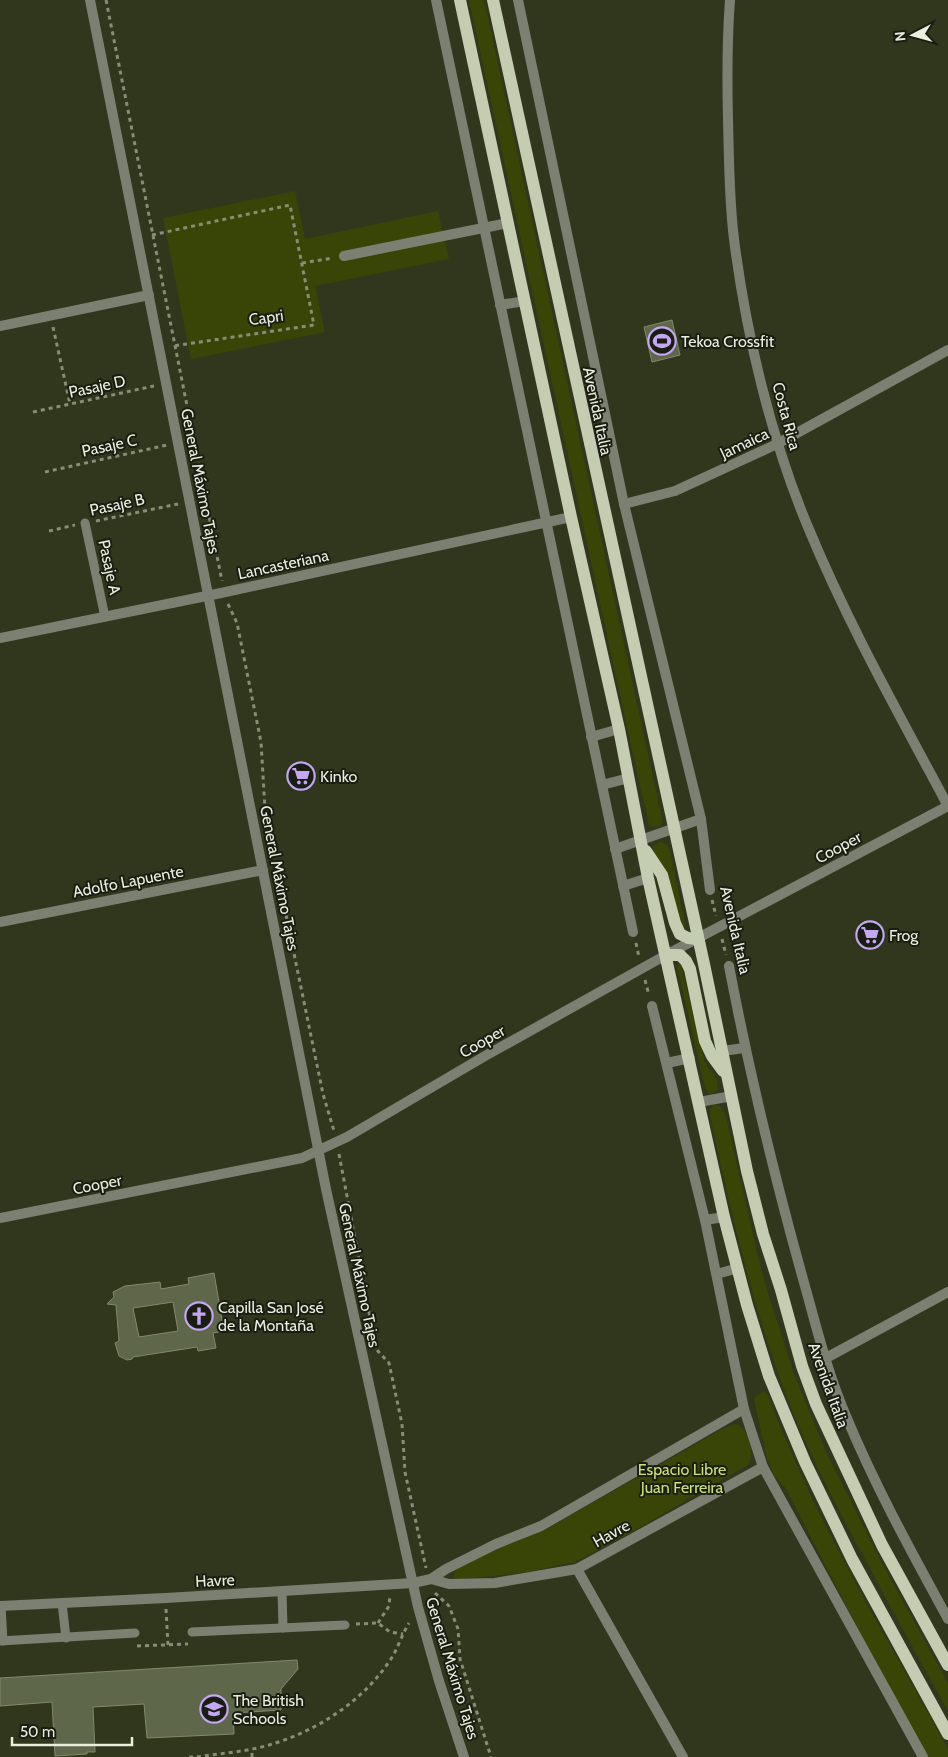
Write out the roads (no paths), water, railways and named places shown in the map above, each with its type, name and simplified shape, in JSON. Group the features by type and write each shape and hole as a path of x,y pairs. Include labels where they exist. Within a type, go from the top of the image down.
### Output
{"main road":[{"path":"460,0 571,517 619,728 648,878 690,1058 724,1217 747,1305 769,1376 805,1462 852,1558 948,1734"},
{"name":"Avenida Italia","path":"493,0 747,1171 763,1234 802,1366 816,1404 882,1545 948,1665"},
{"path":"641,840 648,855 662,876 675,923 680,934 688,938 697,939"},
{"path":"666,955 680,955 686,961 692,977 705,1041 712,1056 728,1078"}],"street":[{"name":"General Máximo Tajes","path":"90,0 262,870 380,1442 418,1607 439,1682 464,1757"},
{"path":"436,0 633,932"},
{"name":"Avenida Italia","path":"518,0 624,504 702,819 710,890"},
{"name":"Costa Rica","path":"730,0 727,63 729,180 734,238 745,304 777,444 808,527 859,639 948,806"},
{"path":"344,256 508,223"},
{"path":"0,326 149,295"},
{"path":"500,305 525,300"},
{"name":"Jamaica","path":"624,504 675,491 777,444 948,350"},
{"name":"Lancasteriana","path":"0,638 571,517"},
{"path":"591,737 619,728"},
{"path":"602,786 629,778"},
{"name":"Cooper","path":"0,1218 302,1158 319,1151 347,1137 485,1056 666,955 948,806"},
{"path":"615,849 702,819"},
{"name":"Adolfo Lapuente","path":"0,922 262,870"},
{"path":"623,886 648,878"},
{"name":"Avenida Italia","path":"729,966 744,1048 788,1225 826,1358 845,1415 881,1493 948,1619"},
{"path":"652,1006 705,1220 744,1409 763,1467 922,1757"},
{"path":"722,1052 744,1048"},
{"path":"667,1063 690,1058"},
{"path":"699,1102 732,1096"},
{"path":"705,1220 724,1217"},
{"path":"717,1274 738,1268"},
{"path":"826,1358 948,1292"},
{"name":"Havre","path":"430,1580 446,1569 496,1544 542,1526 744,1409"},
{"name":"Havre","path":"0,1606 282,1591 413,1583 430,1580 449,1584 495,1583 577,1569 763,1467"},
{"path":"577,1569 683,1757"}],"lane":[{"name":"Pasaje A","path":"85,523 105,617"},
{"path":"282,1591 283,1628"},
{"path":"62,1603 66,1638"},
{"path":"0,1606 2,1641 135,1633"},
{"path":"192,1632 345,1625"}],"place":[{"name":"Tekoa Crossfit","path":"662,341"},
{"name":"Kinko","path":"301,776"},
{"name":"Frog","path":"870,935"},
{"name":"Capilla San José de la Montaña","path":"199,1316"},
{"name":"The British Schools","path":"214,1709"}],"park label":[{"name":"Espacio Libre Juan Ferreira","path":"682,1478"}]}
